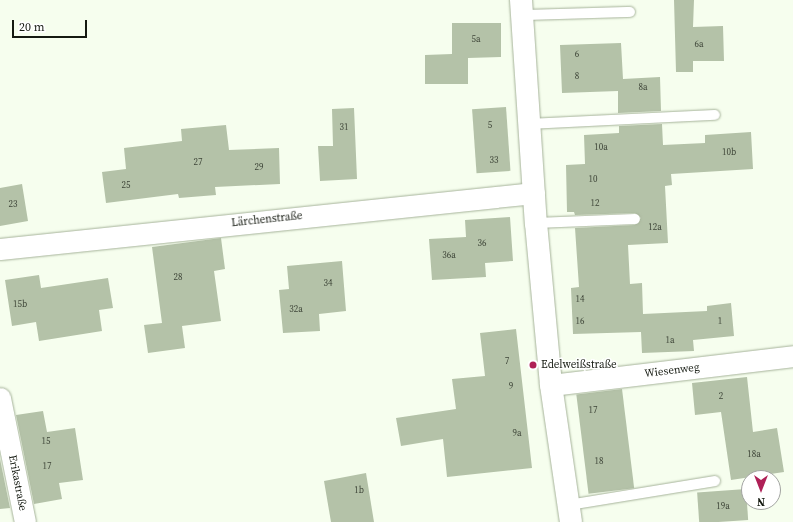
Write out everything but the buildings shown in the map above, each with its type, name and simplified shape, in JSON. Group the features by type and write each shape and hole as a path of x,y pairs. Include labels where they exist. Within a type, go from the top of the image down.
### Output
{"street":[{"path":"522,8 528,124 551,385 570,514"},
{"name":"Lärchenstraße","path":"0,249 534,193"},
{"name":"Wiesenweg","path":"551,385 793,356"},
{"name":"Erikastraße","path":"0,398 25,522"}],"lane":[{"path":"522,8 630,12"},
{"path":"528,124 715,115"},
{"path":"536,224 635,219"},
{"path":"570,514 715,481"}],"place":[{"name":"Edelweißstraße","path":"533,365"}]}
